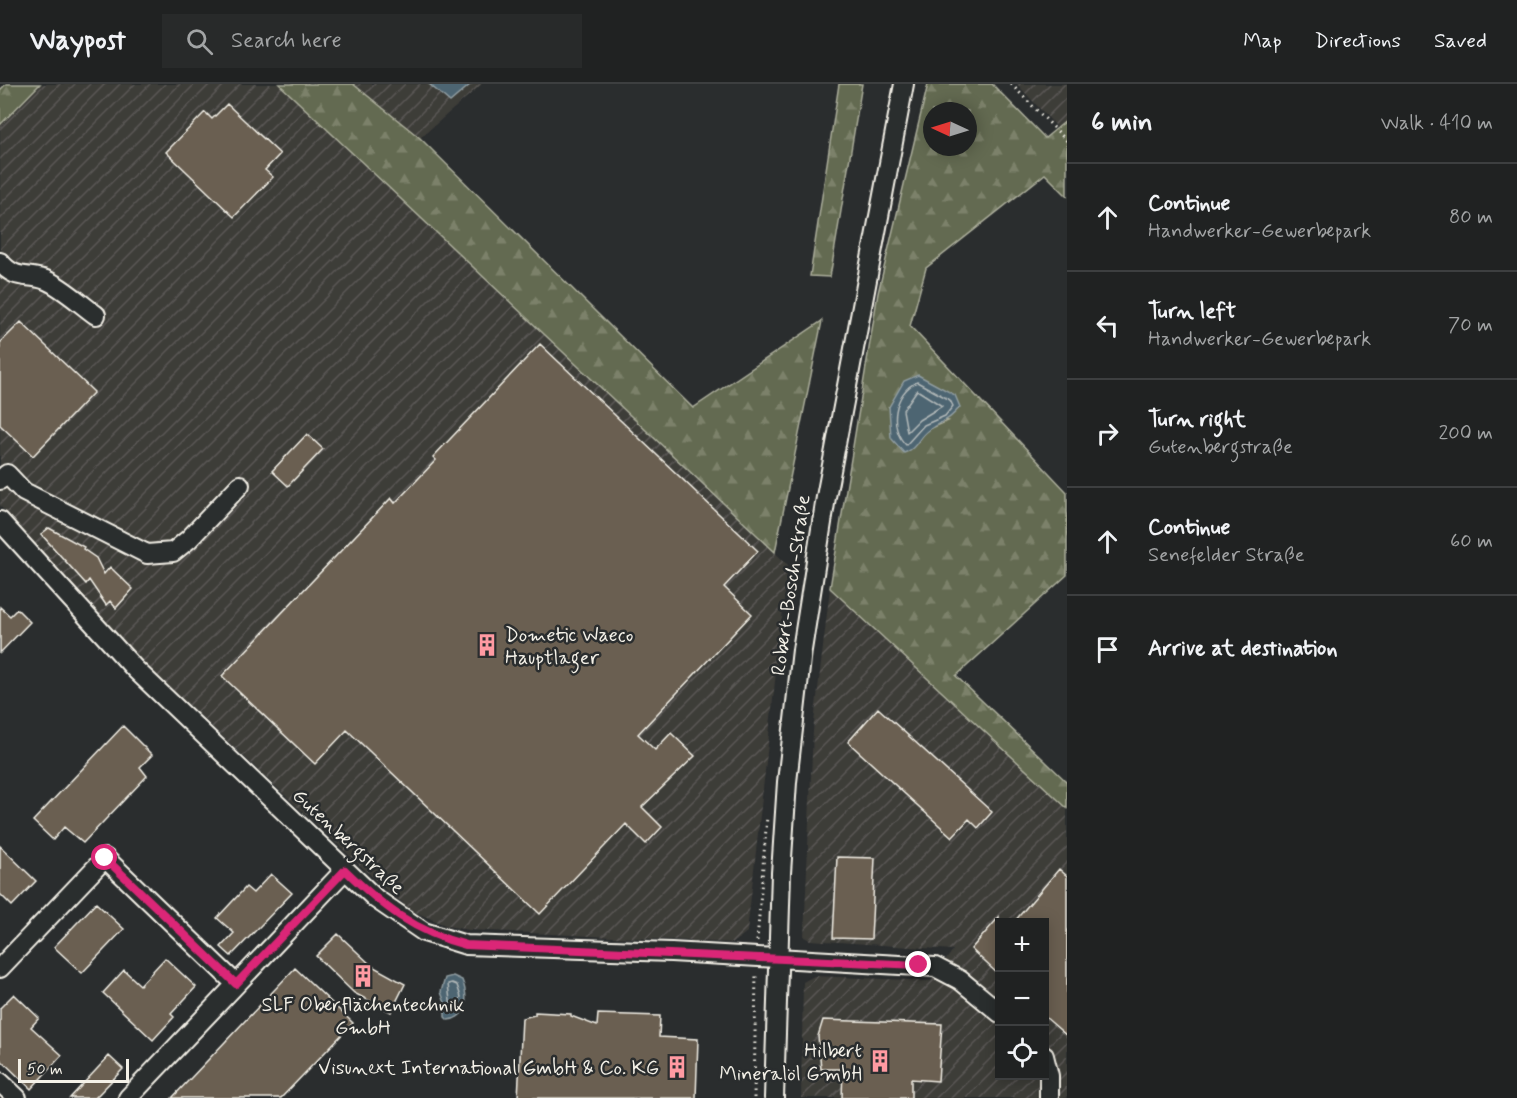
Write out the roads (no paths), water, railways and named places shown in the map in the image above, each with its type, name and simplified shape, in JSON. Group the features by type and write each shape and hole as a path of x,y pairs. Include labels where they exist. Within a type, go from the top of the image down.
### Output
{"street":[{"name":"Robert-Bosch-Straße","path":"774,1098 777,959 787,782 812,578 904,84"},
{"path":"0,262 8,272 25,278 46,280 96,315"},
{"path":"2,474 24,492 147,554 173,552 189,539 240,485"},
{"name":"Gutenbergstraße","path":"0,521 126,660 345,870 376,899 406,922 443,939 466,945 935,967 960,980 995,1010"},
{"path":"0,968 105,858 236,984"},
{"path":"128,1098 345,870"},
{"path":"1049,1080 1049,1098"},
{"path":"0,1082 17,1098"}],"water":[{"path":"429,84 471,84 450,102"},
{"path":"918,375 955,395 960,407 925,433 912,449 904,453 891,438 889,407 904,381"},
{"path":"453,976 462,980 466,999 460,1015 448,1020 445,1017 445,1003 441,992 445,978"}],"place":[{"name":"Dometic Waeco Hauptlager","path":"487,645"},
{"name":"SLF Oberflächentechnik GmbH","path":"363,976"},
{"name":"Hilbert Mineralöl GmbH","path":"880,1061"},
{"name":"Visunext International GmbH & Co. KG","path":"677,1067"}]}
